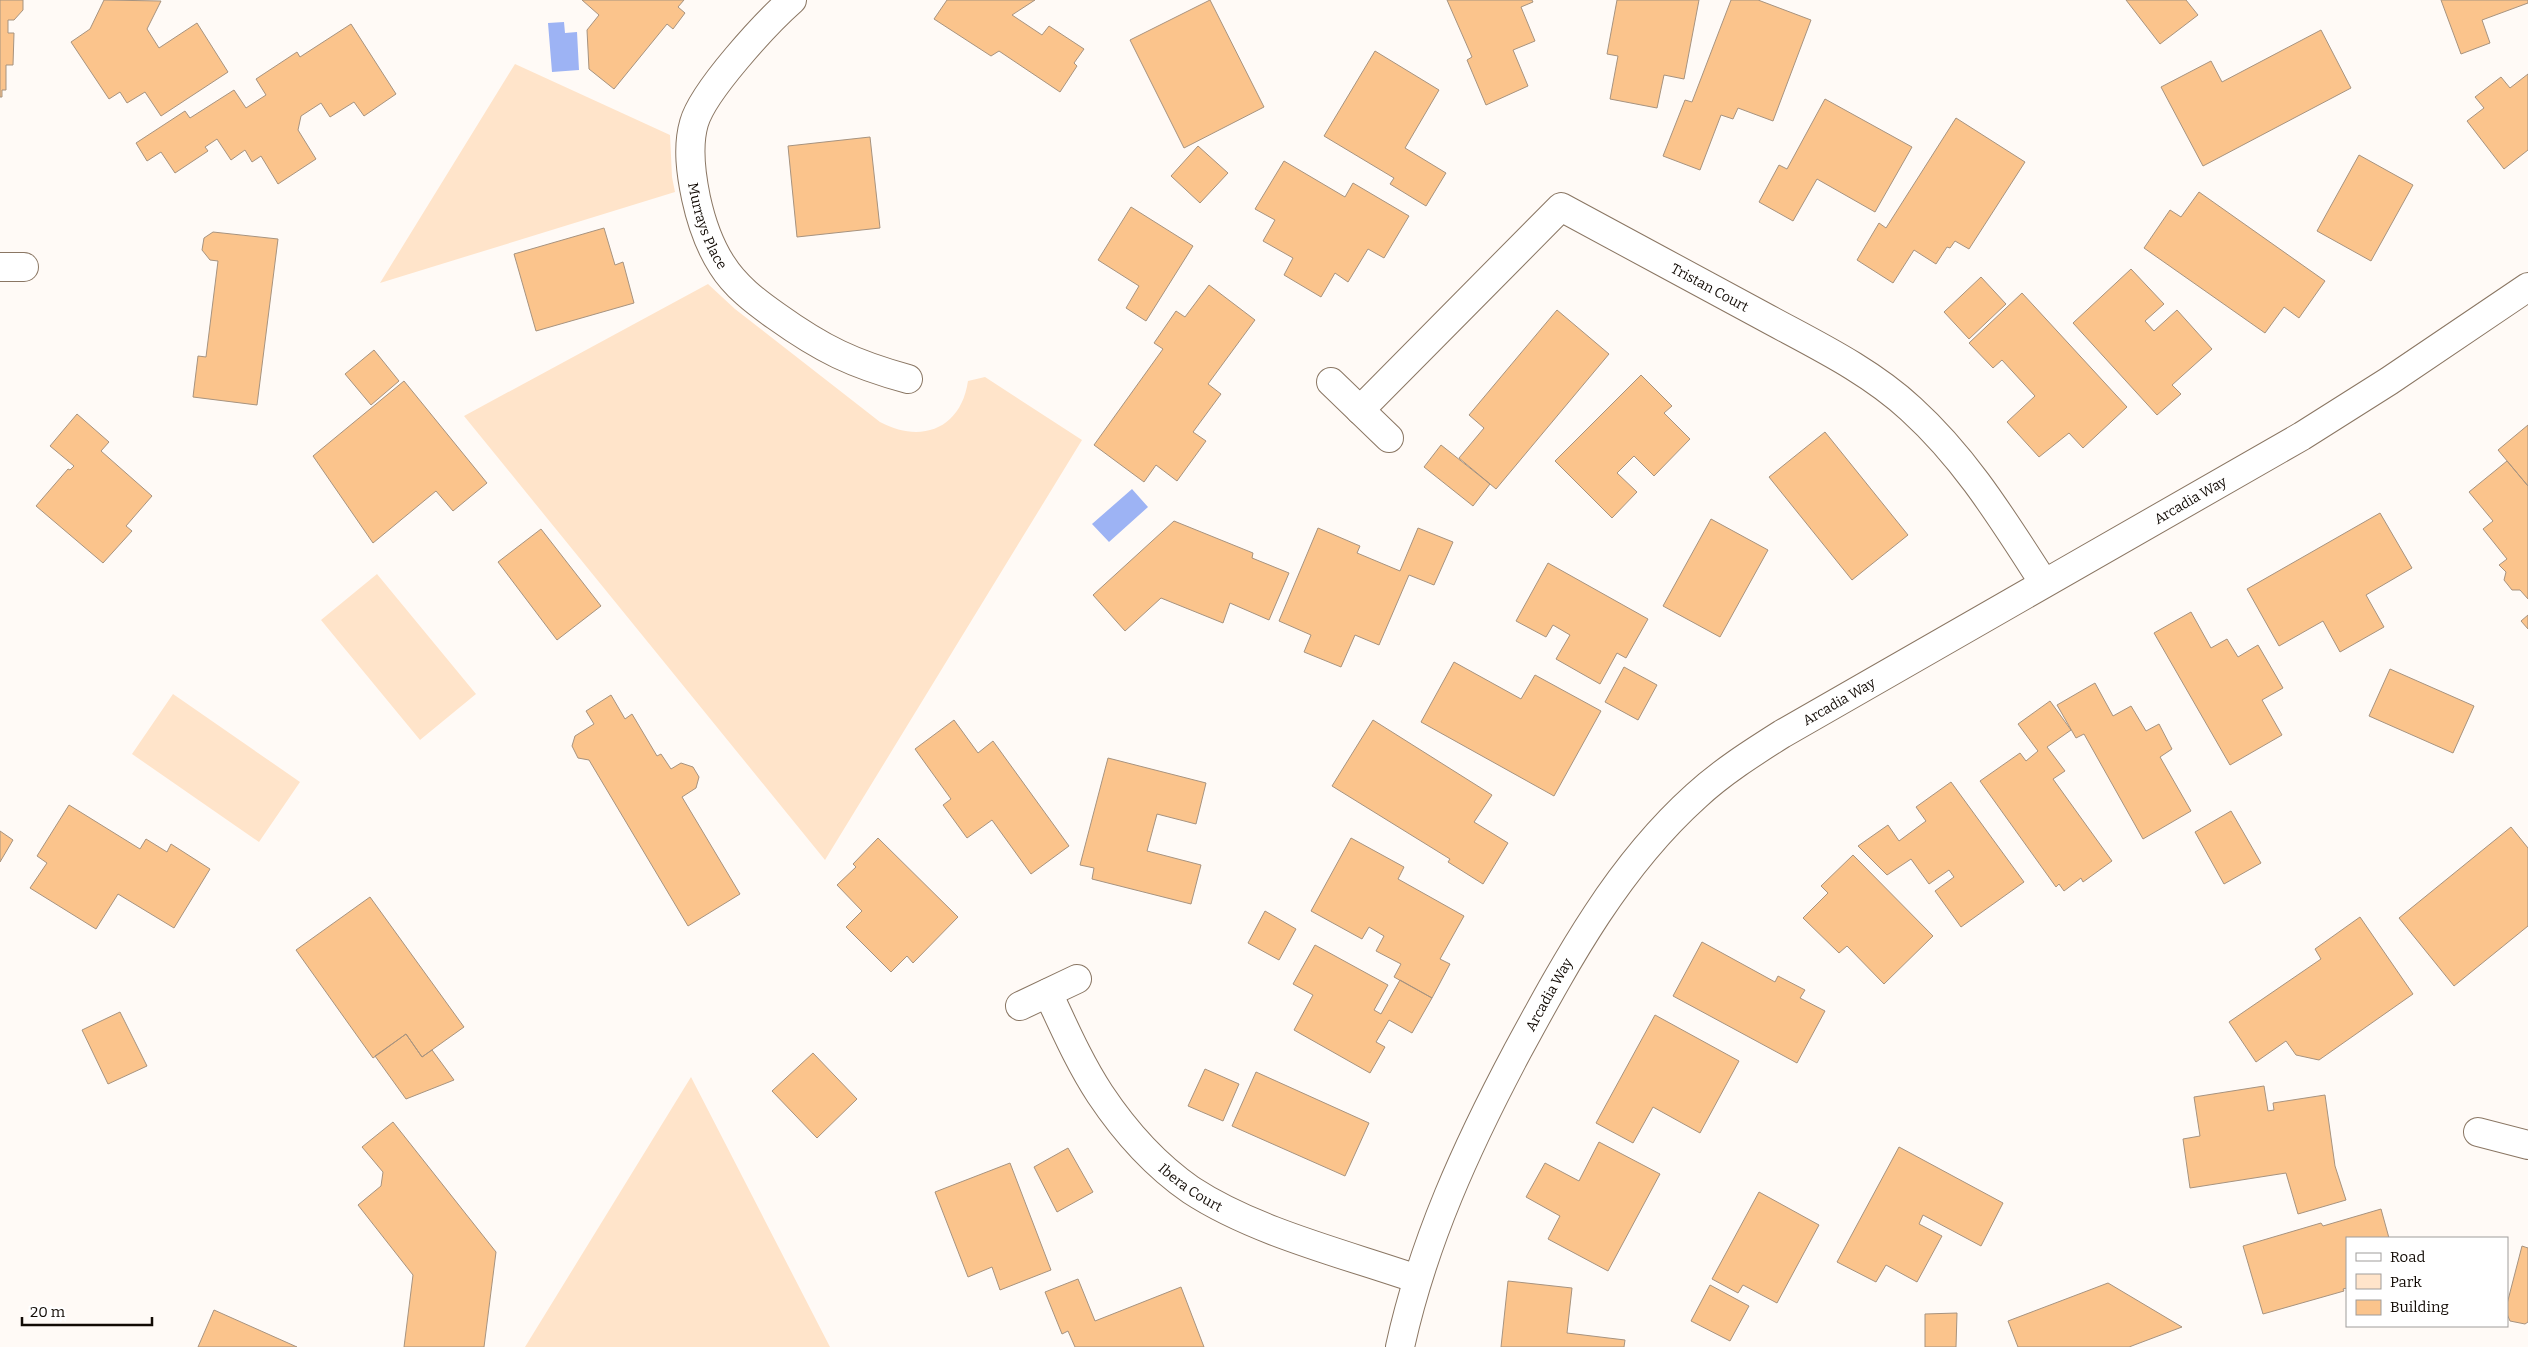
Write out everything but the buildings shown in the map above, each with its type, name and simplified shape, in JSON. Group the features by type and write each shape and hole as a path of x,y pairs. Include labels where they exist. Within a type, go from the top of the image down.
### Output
{"street":[{"name":"Murrays Place","path":"792,0 773,18 714,86 701,105 694,124 690,148 692,177 700,212 710,241 722,265 739,286 760,305 815,344 874,370 908,379"},
{"name":"Tristan Court","path":"1360,410 1561,207 1800,336 1880,384 1910,408 1963,462 1987,495 2044,583"},
{"name":"Arcadia Way","path":"1400,1347 1417,1279 1450,1187 1480,1121 1565,964 1596,914 1626,871 1663,829 1696,796 1739,762 1789,730 2302,436 2405,370 2528,287"},
{"path":"1331,382 1389,438"},
{"path":"1020,1006 1077,979"},
{"name":"Ibera Court","path":"1048,993 1084,1067 1117,1117 1158,1162 1191,1189 1221,1207 1250,1220 1417,1279"},
{"path":"2478,1132 2528,1145"}],"green space":[{"path":"515,64 670,135 672,177 675,192 380,283"},
{"path":"708,284 735,309 880,422 895,429 910,432 937,428 948,421 957,411 964,397 968,381 985,377 1082,440 825,860 464,416"},
{"path":"377,574 476,694 420,740 321,620"},
{"path":"173,694 300,782 259,842 132,754"},
{"path":"691,1077 830,1347 525,1347"}],"water":[{"path":"564,22 565,33 577,32 579,70 552,72 548,23"},
{"path":"1132,489 1148,507 1109,542 1092,524"}]}
